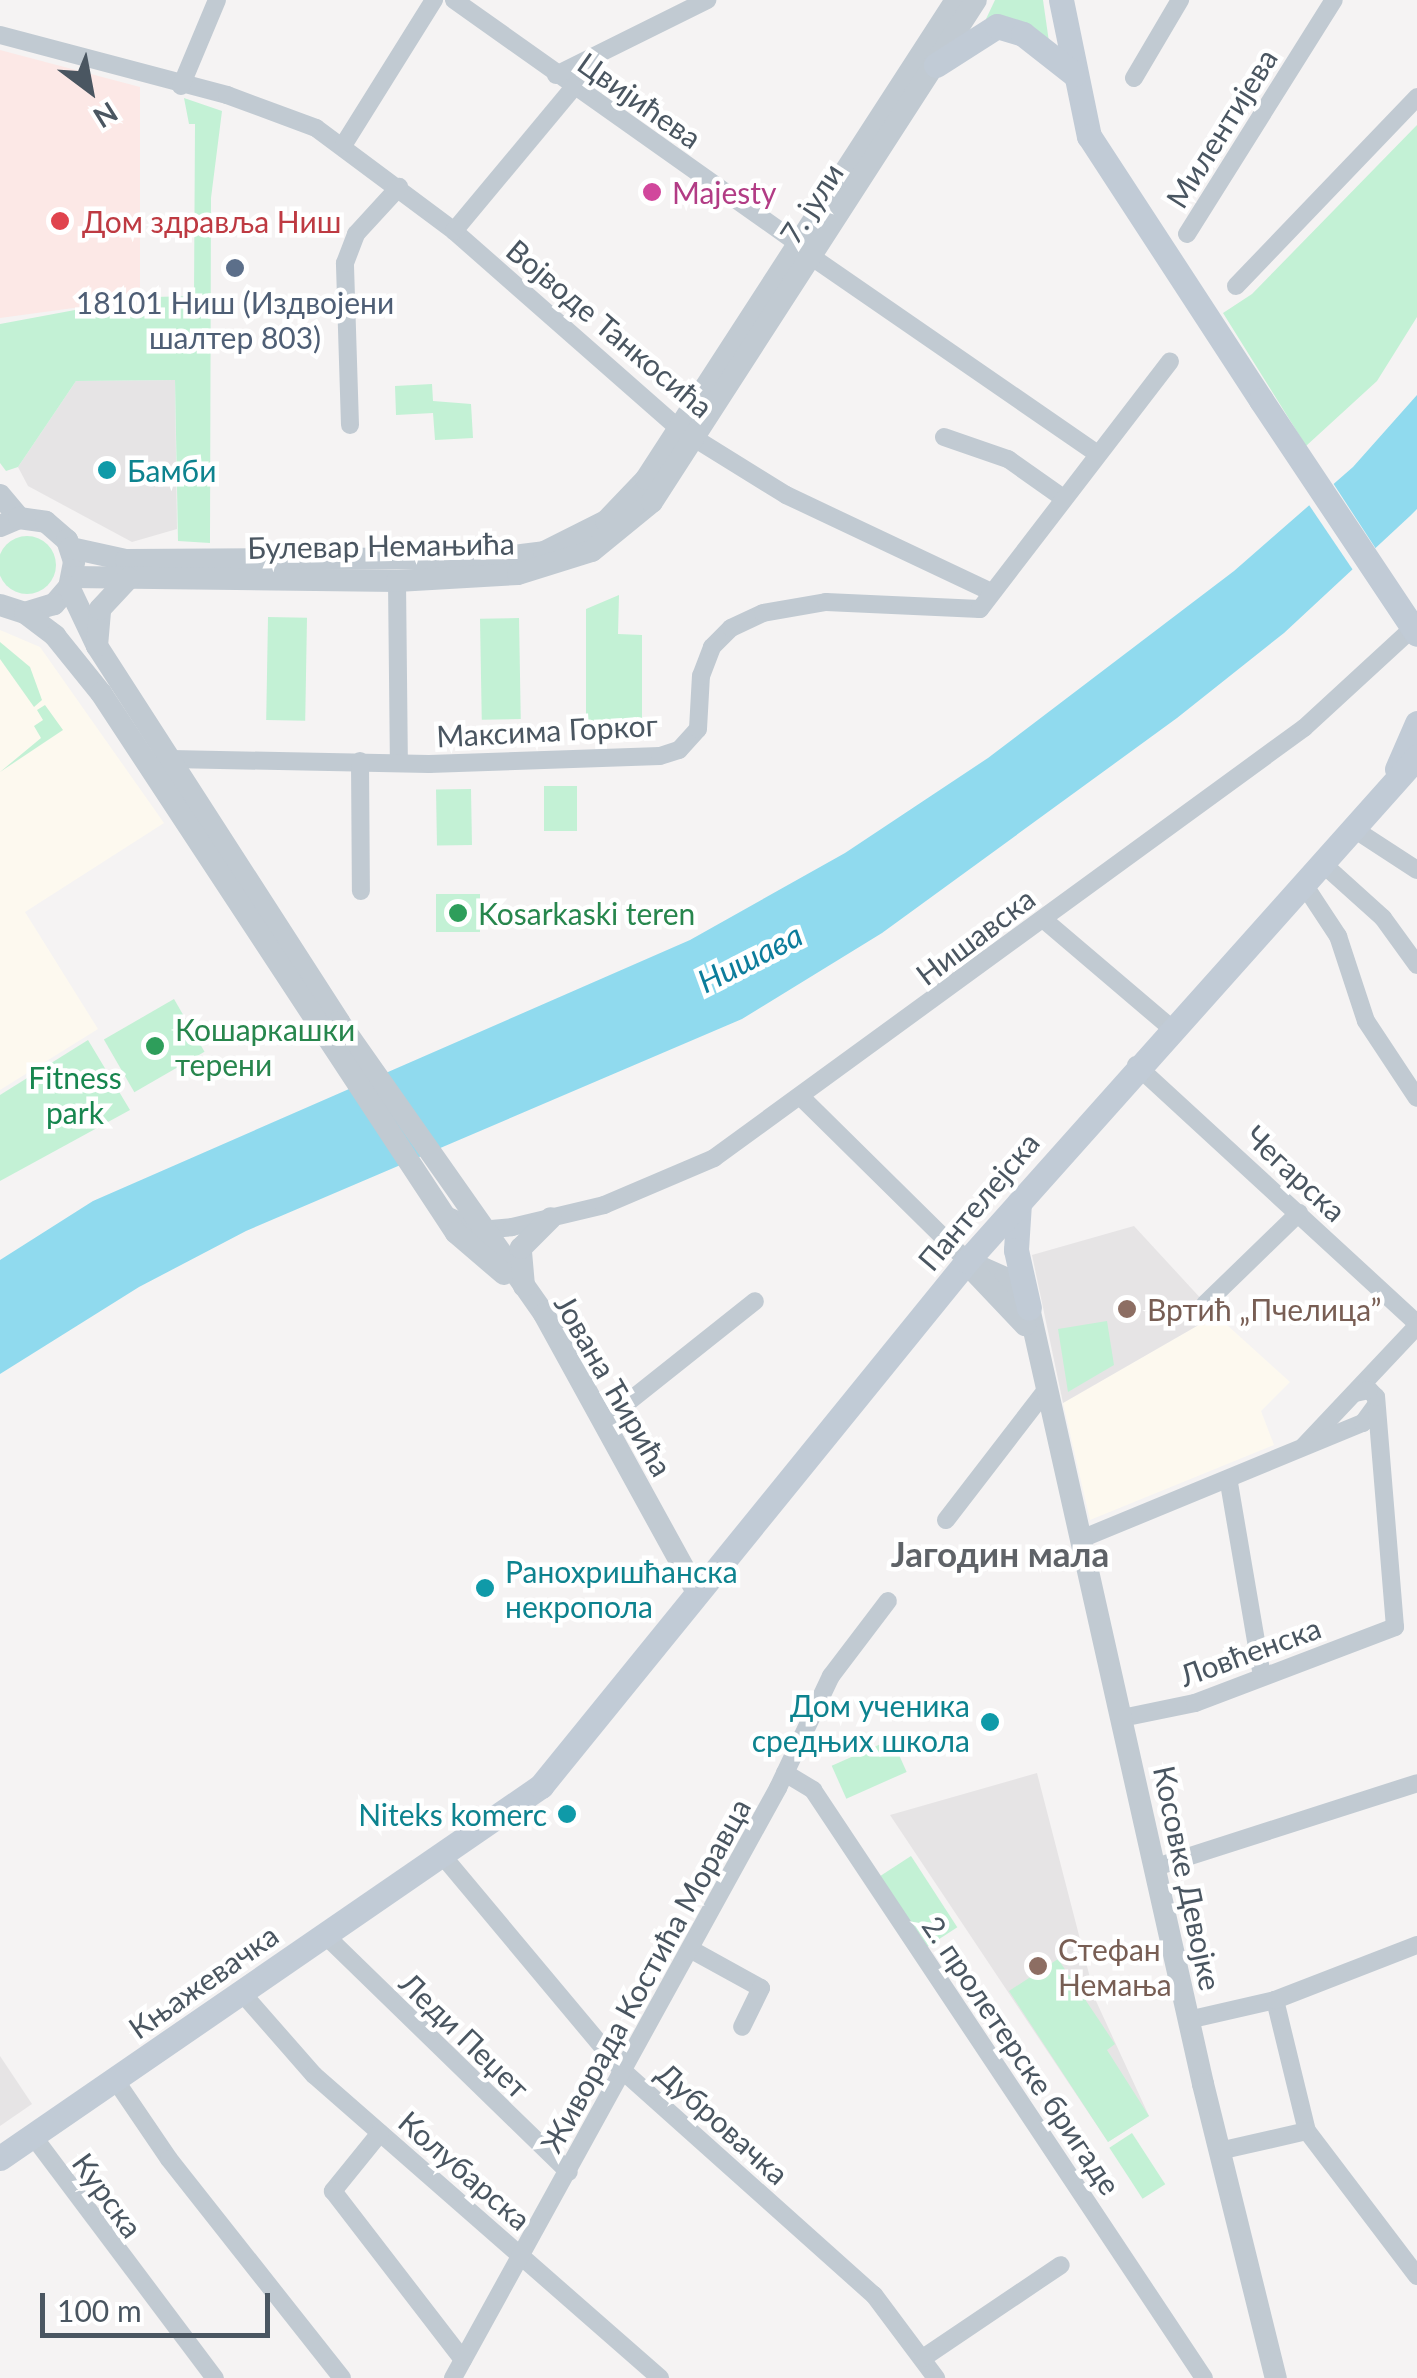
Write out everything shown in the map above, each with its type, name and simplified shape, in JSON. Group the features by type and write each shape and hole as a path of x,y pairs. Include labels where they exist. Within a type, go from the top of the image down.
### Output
{"main road":[{"path":"1060,0 1089,136 1108,171 1415,629"},
{"path":"1073,65 1074,0"},
{"path":"936,64 997,26 1022,34 1073,65"},
{"name":"Пантелејска","path":"1391,783 1417,723"},
{"name":"Пантелејска","path":"442,1854 519,1804 554,1772 967,1261 1170,1026 1417,756"},
{"path":"1018,1203 1016,1250 1029,1308"},
{"name":"Књажевачка","path":"0,2158 442,1854"}],"street":[{"path":"181,86 217,0"},
{"path":"344,144 434,0"},
{"name":"Цвијићева","path":"454,0 1096,453"},
{"path":"556,75 706,0"},
{"name":"7. јули","path":"686,433 804,250 956,0"},
{"name":"7. јули","path":"804,250 936,64 976,0"},
{"path":"1134,78 1180,0"},
{"name":"Милентијева","path":"1187,234 1334,0"},
{"name":"Војводе Танкосића","path":"0,35 275,111 344,144 454,231 686,433 786,495 989,592"},
{"path":"454,231 574,87"},
{"path":"1236,286 1417,97"},
{"path":"350,424 346,264 356,234 399,187"},
{"path":"989,592 1170,361"},
{"name":"Булевар Немањића","path":"71,548 126,560 521,556 580,538 622,508 686,433"},
{"name":"Булевар Немањића","path":"71,582 130,578 397,581 518,574 592,552 642,513 686,433"},
{"path":"944,437 1008,459 1063,498"},
{"path":"0,495 9,522 54,526 71,548 71,582 98,646 331,1027"},
{"path":"98,646 100,609 130,578"},
{"name":"Максима Горког","path":"397,581 399,761"},
{"path":"25,613 47,608 71,582"},
{"name":"Максима Горког","path":"171,760 660,756 679,750 698,729 700,676 712,647 731,628 764,613 826,602 965,613 980,609 989,592"},
{"path":"0,605 25,613 55,636 101,693 453,1205 472,1250 521,1287"},
{"name":"Нишавска","path":"480,1230 542,1219 682,1175 803,1099 1334,705 1415,629"},
{"path":"360,761 361,891"},
{"path":"1354,829 1417,870"},
{"path":"1322,863 1382,918 1417,965"},
{"path":"1304,883 1338,936 1366,1022 1417,1098"},
{"path":"1043,919 1170,1026"},
{"name":"Чегарска","path":"1136,1065 1417,1325"},
{"path":"803,1099 967,1261 1005,1278 1029,1308"},
{"path":"453,1205 494,1217 542,1219"},
{"name":"Јована Ћирића","path":"453,1205 480,1230 521,1287 603,1422 697,1592"},
{"path":"1205,1304 1299,1213"},
{"path":"521,1287 510,1244 542,1219"},
{"name":"Косовке Девојке","path":"967,1261 1039,1347"},
{"path":"603,1422 755,1301"},
{"name":"Косовке Девојке","path":"1029,1308 1188,2020 1276,2378"},
{"path":"1296,1453 1417,1325"},
{"path":"946,1520 1047,1389"},
{"path":"1080,1539 1229,1483 1362,1423 1376,1404 1369,1390 1355,1393"},
{"name":"Ловћенска","path":"1122,1718 1195,1703 1395,1627 1376,1404"},
{"path":"1229,1483 1262,1676"},
{"name":"Живорада Костића Моравца","path":"454,2378 785,1773 831,1676 888,1601"},
{"name":"2. пролетерске бригаде","path":"785,1773 813,1790 1204,2378"},
{"path":"1156,1866 1417,1783"},
{"name":"Дубровачка","path":"442,1854 622,2070 874,2294 936,2378"},
{"name":"Леди Пеџет","path":"325,1935 568,2172"},
{"path":"1188,2020 1276,2000 1417,1944"},
{"path":"690,1948 762,1988 742,2027"},
{"name":"Колубарска","path":"243,1994 314,2075 660,2378"},
{"path":"1276,2000 1307,2131 1417,2276"},
{"path":"116,2081 169,2159 342,2378"},
{"path":"1219,2151 1307,2131"},
{"path":"380,2133 333,2192 463,2360"},
{"name":"Курска","path":"33,2136 206,2374"},
{"path":"923,2358 1061,2264"}],"shaded area":[{"path":"0,50 140,87 140,299 0,318"},
{"path":"175,380 177,529 132,542 28,486 18,467 76,381"},
{"path":"0,630 40,647 164,823 25,912 98,1029 0,1090"},
{"name":"Вртић „Пчелица”","path":"1134,1226 1216,1315 1063,1403 1032,1255"},
{"path":"1216,1315 1290,1382 1261,1411 1274,1445 1090,1520 1063,1403"},
{"name":"Стефан Немања","path":"1037,1773 1096,2001 1149,2116 1108,2142 890,1815"},
{"path":"0,2056 32,2104 0,2126"}],"green space":[{"path":"995,0 1043,0 1049,42 986,19"},
{"path":"184,98 222,111 211,198 210,543 178,541 175,380 76,381 18,467 6,471 0,463 0,324 75,310 145,316 154,297 194,296 195,124 189,124"},
{"path":"1417,125 1417,317 1377,381 1306,446 1223,313 1252,294"},
{"path":"432,384 433,401 471,404 473,438 435,440 433,413 396,415 395,386"},
{"path":"27,536 48,544 56,565 48,586 27,594 6,586 -2,565 6,544"},
{"path":"619,595 618,634 642,635 642,725 586,725 586,609"},
{"path":"268,617 307,618 305,721 266,720"},
{"path":"519,618 521,719 482,720 480,619"},
{"path":"0,642 30,667 42,700 34,707 0,659"},
{"path":"45,705 63,730 0,772 41,738 34,726 43,720 37,710"},
{"path":"544,786 577,786 577,831 544,831"},
{"path":"471,789 472,845 437,846 436,790"},
{"name":"Kosarkaski teren","path":"436,894 480,894 480,932 436,932"},
{"name":"Кошаркашки терени","path":"174,999 204,1052 134,1092 104,1040"},
{"name":"Fitness park","path":"88,1040 130,1110 0,1181 0,1095"},
{"path":"1107,1321 1114,1365 1068,1392 1058,1329"},
{"path":"892,1739 907,1772 846,1799 832,1766"},
{"path":"911,1856 957,1927 925,1948 879,1877"},
{"path":"1058,1959 1115,2044 1107,2050 1149,2116 1108,2142 1009,1991"},
{"path":"1132,2133 1165,2184 1143,2199 1109,2148"}],"water":[{"name":"Нишава","path":"1417,395 1417,509 1284,633 1177,718 882,933 742,1019 246,1231 139,1287 0,1374 0,1260 93,1201 690,940 845,853 988,758 1234,571 1353,467"}],"pier":[{"path":"1331,480 1378,552 1355,573 1307,502"}],"place":[{"name":"Majesty","path":"652,192"},
{"name":"Дом здравља Ниш","path":"60,221"},
{"name":"18101 Ниш (Издвојени шалтер 803)","path":"235,268"},
{"name":"Бамби","path":"107,470"},
{"name":"Kosarkaski teren","path":"458,913"},
{"name":"Кошаркашки терени","path":"155,1046"},
{"name":"Вртић „Пчелица”","path":"1127,1309"},
{"name":"Ранохришћанска некропола","path":"485,1588"},
{"name":"Дом ученика средњих школа","path":"990,1722"},
{"name":"Niteks komerc","path":"567,1814"},
{"name":"Стефан Немања","path":"1038,1966"}],"district":[{"name":"Јагодин мала","path":"1000,1553"}]}
